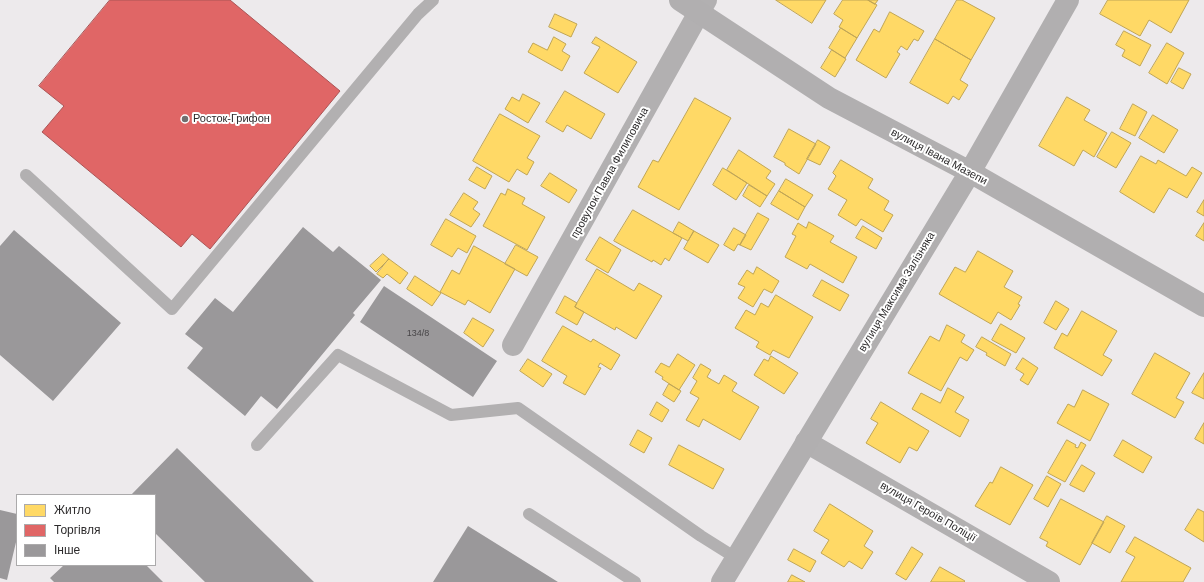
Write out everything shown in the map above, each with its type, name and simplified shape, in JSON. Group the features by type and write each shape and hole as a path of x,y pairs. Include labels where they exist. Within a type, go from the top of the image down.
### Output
{"main road":[{"name":"вулиця Івана Мазепи","path":"680,0 702,6 829,98 970,172 1204,306"},
{"name":"вулиця Максима Залізняка","path":"722,582 970,172 1068,0"}],"street":[{"name":"провулок Павла Филиповича","path":"513,345 702,6"},
{"name":"вулиця Героїв Поліції","path":"806,442 1049,582"}],"lane":[{"path":"26,175 172,309 418,14 433,0"},
{"path":"257,445 338,355 451,415 518,408 701,536 736,558"},
{"path":"529,514 635,582"}],"building: Житло":[{"path":"776,0 826,0 812,23"},
{"path":"843,0 868,0 877,5 857,38 839,27 843,20 834,14"},
{"path":"868,0 878,0 875,4"},
{"path":"957,0 962,0 995,18 971,60 935,39"},
{"path":"1108,0 1189,0 1171,33 1149,20 1140,36 1100,14"},
{"path":"890,12 924,31 918,41 914,39 907,50 901,46 897,52 900,54 886,78 856,60 874,29 879,32"},
{"path":"555,14 577,24 571,37 549,27"},
{"path":"841,28 857,38 845,58 829,48"},
{"path":"1124,31 1151,45 1140,66 1122,56 1125,50 1116,45"},
{"path":"554,37 566,44 562,51 570,56 562,71 528,52 533,43 547,50"},
{"path":"596,37 637,62 618,93 584,73 600,47 592,43"},
{"path":"935,39 971,60 960,80 968,85 959,100 953,96 948,104 910,83"},
{"path":"1167,43 1184,53 1167,84 1149,73"},
{"path":"832,50 846,59 835,77 821,68"},
{"path":"1179,68 1191,74 1183,89 1171,82"},
{"path":"565,91 605,114 591,139 567,125 563,132 546,122"},
{"path":"523,94 540,103 528,123 505,109 512,97 519,101"},
{"path":"1067,97 1090,110 1084,120 1107,133 1094,157 1083,150 1074,166 1039,146"},
{"path":"695,98 731,118 679,210 638,187 653,160 658,162"},
{"path":"1133,104 1147,112 1135,136 1120,129"},
{"path":"500,114 540,136 527,158 534,162 527,175 517,169 509,182 473,161"},
{"path":"1153,115 1178,130 1164,153 1139,138"},
{"path":"789,129 816,144 799,174 785,165 785,163 774,157"},
{"path":"1112,132 1131,143 1116,168 1097,157"},
{"path":"818,140 830,147 820,165 807,159"},
{"path":"739,150 771,171 766,178 775,184 767,196 727,170"},
{"path":"1141,156 1156,164 1158,160 1186,176 1192,167 1202,173 1187,198 1169,188 1154,213 1120,192"},
{"path":"841,160 873,179 868,188 889,201 884,210 893,215 883,232 861,219 856,226 838,215 847,200 828,189 836,176 833,173"},
{"path":"477,167 492,176 485,189 469,180"},
{"path":"723,168 747,183 736,200 713,185"},
{"path":"550,173 577,190 569,203 541,186"},
{"path":"786,179 813,195 805,207 779,191"},
{"path":"749,185 767,196 760,207 743,196"},
{"path":"508,189 525,198 522,204 545,217 527,250 483,226 501,193 505,195"},
{"path":"779,191 805,207 798,220 771,204"},
{"path":"464,193 478,202 473,209 480,214 471,227 450,215"},
{"path":"1204,200 1204,216 1197,212"},
{"path":"633,210 682,238 669,261 665,258 661,265 653,260 652,262 614,241"},
{"path":"758,213 769,219 751,250 740,245"},
{"path":"446,219 476,236 467,253 458,248 452,257 431,245"},
{"path":"679,222 694,231 688,241 673,233"},
{"path":"809,222 834,236 830,242 857,257 843,283 810,264 807,269 785,257 796,236 792,234 798,223 806,228"},
{"path":"1204,223 1204,241 1196,236"},
{"path":"863,226 882,238 876,249 856,238"},
{"path":"734,228 746,235 734,251 724,245"},
{"path":"694,231 719,245 708,263 684,249"},
{"path":"600,237 621,250 608,273 586,260"},
{"path":"516,245 538,257 527,276 505,264"},
{"path":"474,246 515,269 490,313 468,300 465,305 440,292 452,270 459,274"},
{"path":"978,251 1013,271 1004,287 1022,297 1018,304 1020,305 1011,320 998,312 991,324 939,294 955,267 965,272"},
{"path":"383,254 389,259 376,272 370,266"},
{"path":"389,259 408,273 400,284 387,274 383,278 377,274"},
{"path":"757,267 779,281 772,293 764,289 753,307 738,298 745,287 738,284 747,270 753,274"},
{"path":"597,269 634,291 639,283 662,296 636,339 616,327 615,330 575,307"},
{"path":"415,276 441,293 432,306 407,289"},
{"path":"822,280 849,295 840,311 813,296"},
{"path":"776,295 813,317 789,358 773,350 770,355 756,347 759,342 735,328 746,310 755,315 761,303 768,307"},
{"path":"565,296 577,303 575,307 584,312 577,325 556,313"},
{"path":"1056,301 1069,309 1056,330 1044,323"},
{"path":"1082,311 1117,331 1103,355 1112,360 1102,376 1054,348 1062,333 1067,336"},
{"path":"473,318 494,330 483,347 464,333"},
{"path":"1001,324 1025,338 1016,353 992,340"},
{"path":"947,325 965,335 961,342 974,350 967,361 960,357 941,391 908,373 930,336 939,341"},
{"path":"563,326 591,342 593,339 620,355 611,370 600,363 598,367 601,368 585,395 563,383 567,376 542,361"},
{"path":"982,337 1011,354 1005,366 986,355 987,353 976,347"},
{"path":"1155,353 1190,373 1176,398 1184,402 1175,418 1132,394"},
{"path":"678,354 695,365 679,390 662,379 663,377 655,372 661,363 669,367"},
{"path":"771,356 798,373 784,394 754,375 764,359 768,361"},
{"path":"1023,358 1038,368 1028,385 1020,380 1024,374 1016,369"},
{"path":"528,359 552,374 543,387 520,371"},
{"path":"701,364 711,370 707,377 719,384 724,375 737,383 732,391 759,407 740,440 703,419 699,427 686,420 699,398 690,393 697,381 693,378"},
{"path":"1204,373 1204,399 1192,393"},
{"path":"669,384 681,391 674,402 663,395"},
{"path":"948,388 964,397 955,412 969,420 960,437 912,409 921,393 940,403"},
{"path":"1083,390 1109,404 1090,441 1057,423 1068,404 1074,407"},
{"path":"657,402 669,410 662,422 650,415"},
{"path":"881,402 929,431 917,451 909,447 900,463 866,443 878,423 871,419"},
{"path":"1204,423 1204,444 1195,439"},
{"path":"638,430 652,438 644,453 630,445"},
{"path":"1067,440 1076,445 1075,447 1078,448 1081,442 1086,445 1065,482 1048,473"},
{"path":"1123,440 1152,457 1143,473 1114,456"},
{"path":"679,445 724,469 713,489 669,465"},
{"path":"1082,465 1095,473 1084,492 1070,485"},
{"path":"1001,467 1033,485 1010,525 975,506 990,482 992,483"},
{"path":"1047,476 1061,484 1048,507 1034,499"},
{"path":"1061,499 1104,522 1080,565 1046,546 1048,542 1040,538"},
{"path":"830,504 873,531 864,546 873,552 862,569 849,561 844,567 821,553 829,540 814,531"},
{"path":"1198,509 1204,512 1204,542 1185,530"},
{"path":"1107,516 1125,526 1110,553 1092,543"},
{"path":"1135,537 1191,568 1183,582 1121,582 1135,557 1126,552"},
{"path":"912,547 923,554 906,580 896,574"},
{"path":"794,549 816,561 810,572 788,560"},
{"path":"940,567 965,581 931,582"},
{"path":"792,575 805,582 788,582"}],"building: Торгівля":[{"name":"Росток-Грифон","path":"110,0 230,0 340,91 210,249 192,234 181,247 42,132 64,106 39,86"}],"building: Інше":[{"path":"303,227 333,252 339,246 381,280 353,313 355,315 277,409 261,396 245,416 187,368 203,348 185,334 215,298 233,312"},
{"path":"14,230 121,323 53,401 0,355 0,246"},
{"path":"384,286 497,361 473,397 360,322"},
{"path":"177,448 314,582 205,582 156,534 156,494 132,494"},
{"path":"0,510 16,514 16,542 7,580 0,578"},
{"path":"468,526 558,582 433,582"},
{"path":"63,566 147,566 163,582 54,582 50,578"}],"place":[{"name":"Росток-Грифон","path":"185,119"}]}
